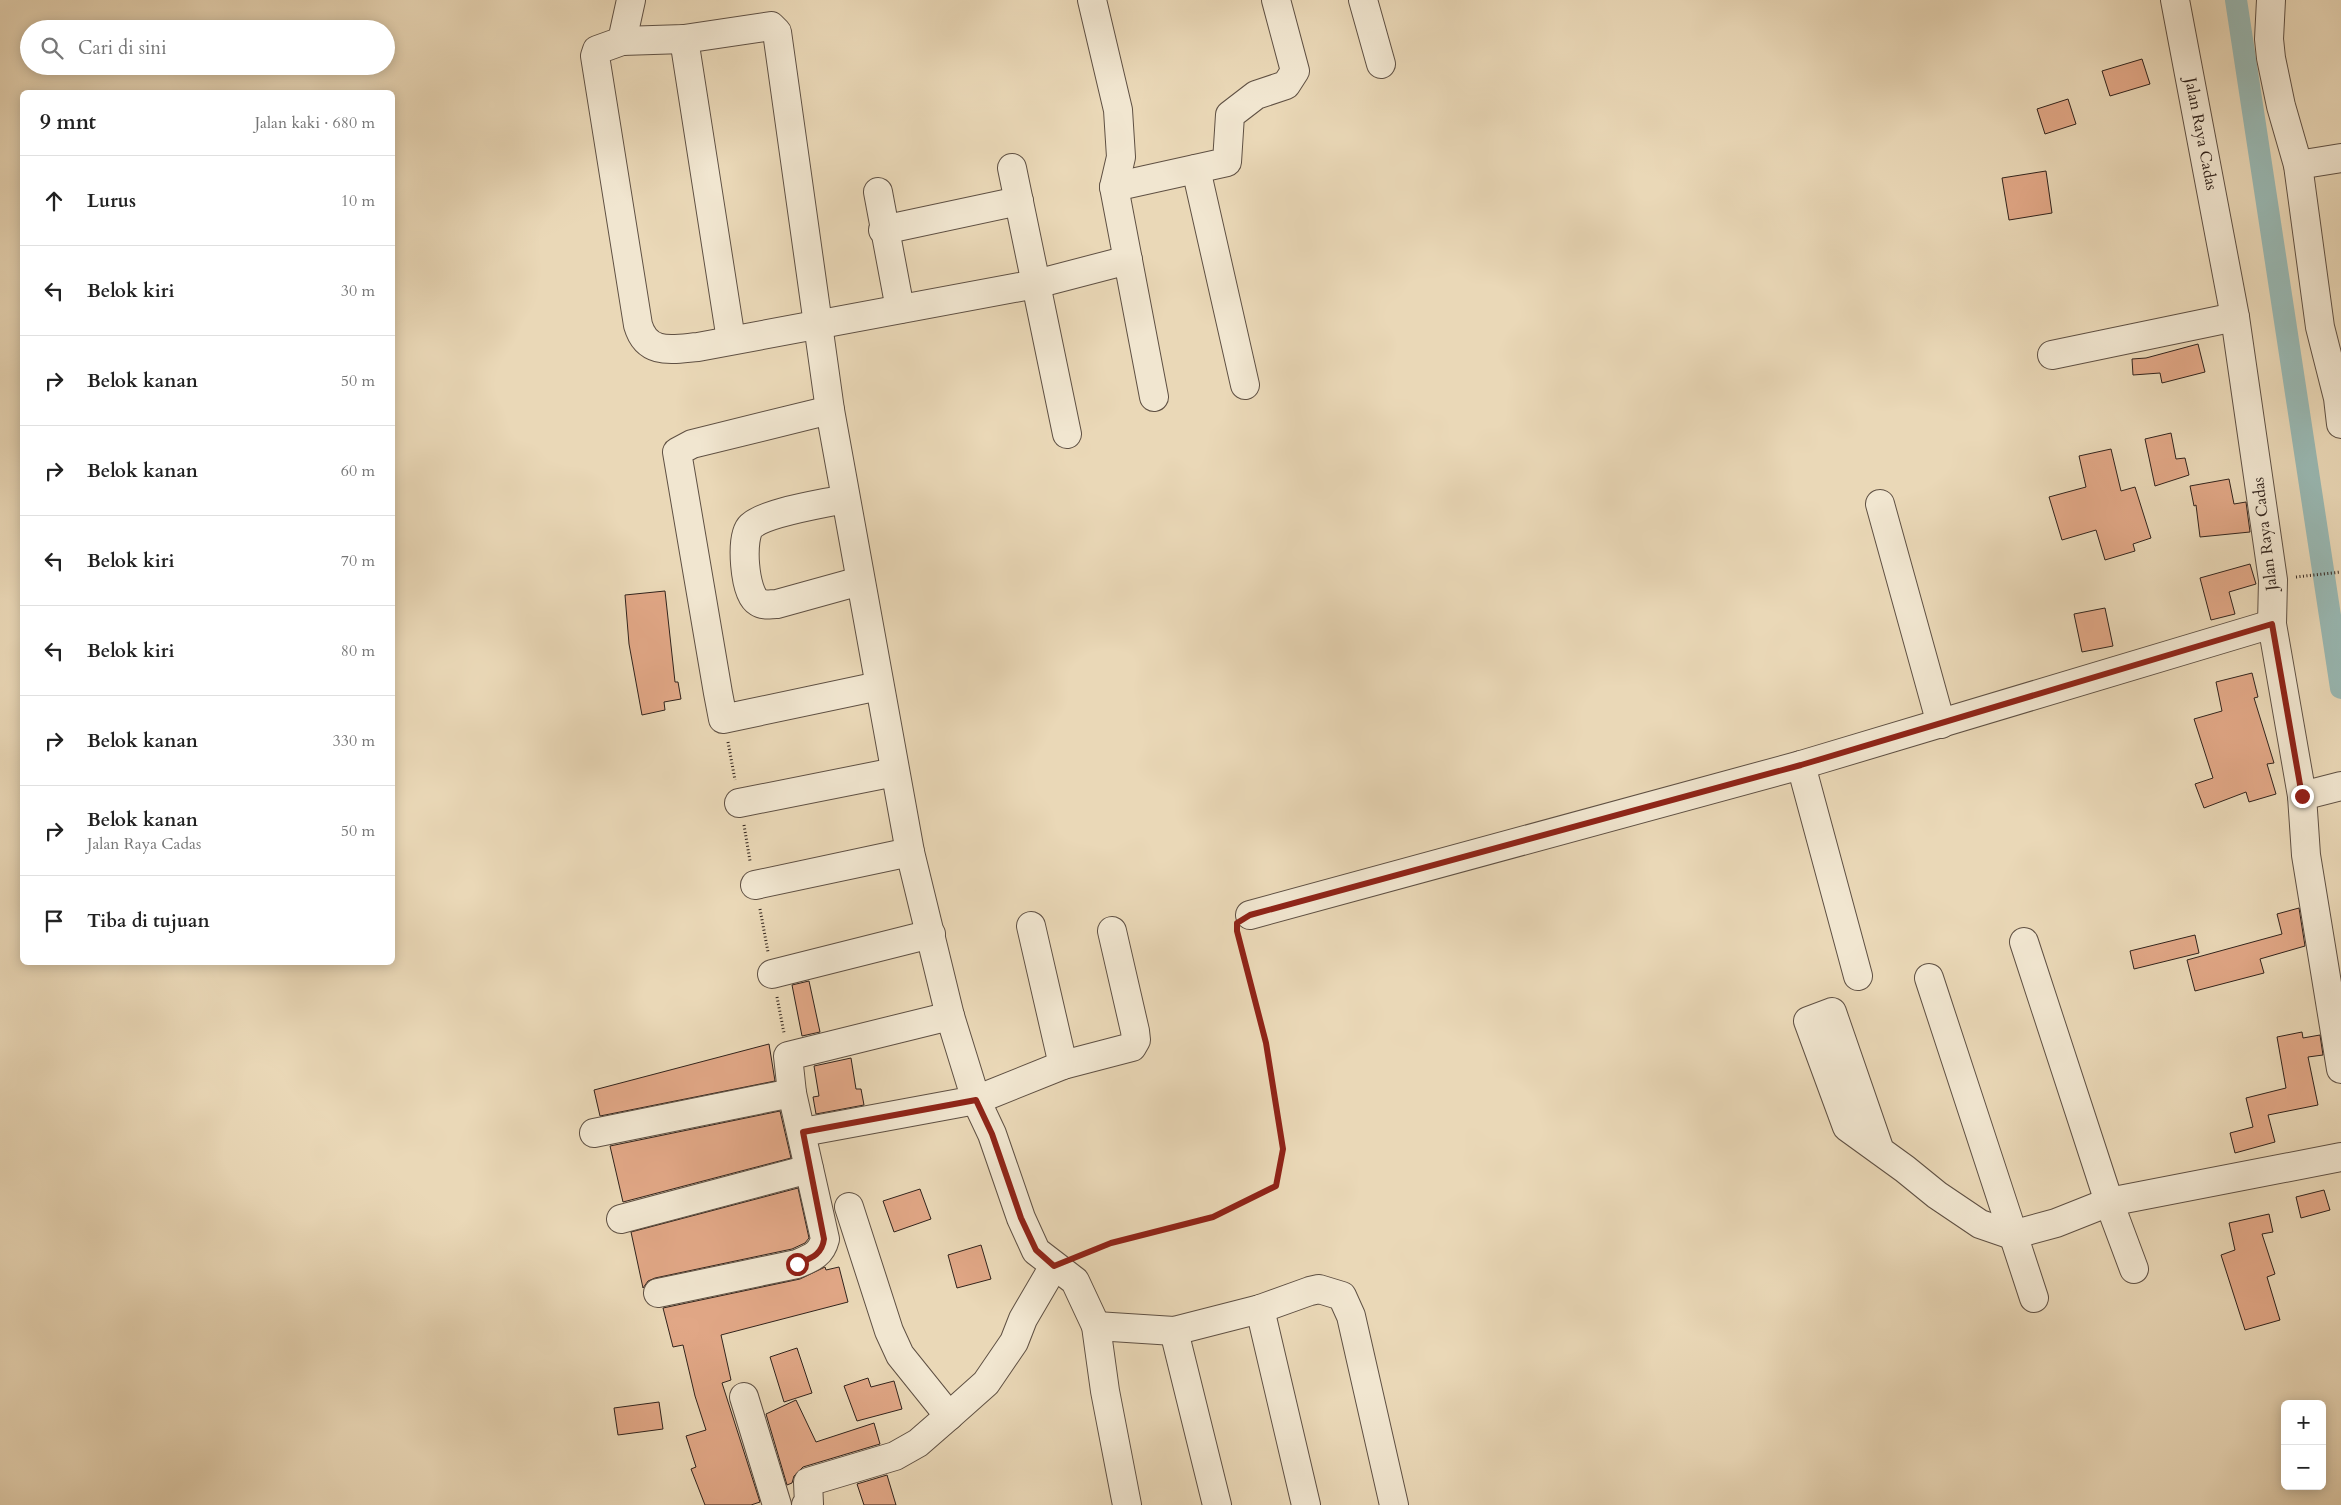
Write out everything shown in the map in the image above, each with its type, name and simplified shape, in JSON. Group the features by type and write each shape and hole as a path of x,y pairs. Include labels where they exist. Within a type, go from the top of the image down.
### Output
{"street":[{"path":"622,41 631,0"},
{"path":"1092,0 1118,110 1121,157 1114,187 1154,397"},
{"path":"1114,187 1227,162 1230,114 1256,95 1286,84 1295,71 1276,0"},
{"path":"1364,0 1381,64"},
{"name":"Jalan Raya Cadas","path":"2175,0 2235,318 2273,580 2272,624 2323,791 2306,856 2341,1069"},
{"path":"2271,0 2271,58 2281,106 2298,165 2331,325 2341,424"},
{"path":"1127,1505 1104,1391 1096,1326 1075,1281 1036,1250 1021,1218 992,1134 976,1100 950,1016 910,852 844,499 830,410 819,324 775,28 771,26 758,27 684,39 622,41 597,50 595,56 640,331 645,340 658,348 698,347 731,340 819,324 1036,284 1128,260"},
{"path":"684,39 731,340"},
{"path":"2298,165 2341,158"},
{"path":"1012,168 1067,434"},
{"path":"1196,169 1245,385"},
{"path":"878,192 900,309"},
{"path":"884,230 1019,201"},
{"path":"2052,355 2235,318"},
{"path":"830,410 692,444 677,452 716,684 723,719 879,686"},
{"path":"844,499 783,513 751,526 746,534 744,558 748,582 753,597 757,602 765,605 797,600 860,581"},
{"path":"1880,504 1941,724"},
{"path":"1250,915 1801,765 2272,624"},
{"path":"1801,765 1858,976"},
{"path":"739,802 895,772"},
{"path":"755,885 910,852"},
{"path":"1031,926 1063,1065"},
{"path":"803,1132 976,1100 1063,1065 1132,1047 1135,1043 1135,1031 1112,931"},
{"path":"772,974 931,934"},
{"path":"2024,942 2108,1202 2134,1269"},
{"path":"1929,978 2034,1298"},
{"path":"658,1293 797,1264 814,1257 823,1250 824,1239 803,1132 792,1093 788,1056 950,1016"},
{"path":"594,1133 792,1093"},
{"path":"1880,1150 1937,1195 1980,1224 2012,1235 2056,1223 2108,1202 2341,1157"},
{"path":"621,1219 809,1169"},
{"path":"849,1207 889,1332 900,1355 949,1416"},
{"path":"808,1505 808,1482 895,1456 918,1443 986,1383 1014,1342 1023,1320 1054,1266"},
{"path":"1096,1326 1174,1331 1260,1309 1319,1289 1342,1296 1351,1316 1394,1505"},
{"path":"1260,1309 1306,1505"},
{"path":"1174,1331 1216,1505"},
{"path":"744,1397 778,1505"}],"path":[{"path":"2294,578 2341,572"},
{"path":"1054,1266 1111,1243 1213,1217 1276,1186 1283,1149 1266,1043 1237,931 1237,923 1250,915"}],"building":[{"path":"2142,59 2150,84 2110,96 2102,71"},
{"path":"2068,99 2076,124 2045,134 2037,109"},
{"path":"2046,171 2052,213 2009,220 2002,178"},
{"path":"2198,344 2205,372 2162,383 2160,373 2133,375 2132,359 2146,358"},
{"path":"2171,433 2176,459 2185,458 2189,475 2155,486 2145,439"},
{"path":"2111,449 2121,491 2135,487 2151,538 2133,544 2135,551 2105,560 2096,530 2062,540 2049,497 2086,487 2079,456"},
{"path":"2229,479 2234,504 2246,502 2250,532 2200,537 2196,505 2194,506 2190,486"},
{"path":"2250,564 2256,584 2229,592 2235,614 2211,620 2200,578"},
{"path":"665,591 675,682 678,682 681,699 664,702 665,710 642,715 629,644 625,595"},
{"path":"2105,608 2113,646 2082,652 2074,614"},
{"path":"2252,673 2258,697 2254,698 2274,763 2267,764 2276,794 2249,802 2246,792 2204,808 2195,784 2213,778 2194,719 2222,711 2216,682"},
{"path":"2299,908 2305,946 2260,959 2264,973 2195,991 2187,960 2282,934 2277,914"},
{"path":"2195,935 2199,953 2134,969 2130,951"},
{"path":"809,981 820,1032 802,1036 792,985"},
{"path":"2302,1032 2303,1038 2320,1035 2323,1055 2308,1057 2318,1105 2268,1115 2275,1142 2235,1153 2230,1133 2253,1127 2246,1098 2286,1088 2277,1037"},
{"path":"769,1044 775,1081 600,1116 594,1090"},
{"path":"851,1058 856,1089 861,1089 864,1105 816,1114 813,1097 819,1096 814,1066"},
{"path":"780,1111 791,1158 623,1202 610,1146"},
{"path":"798,1188 809,1238 805,1243 792,1249 655,1278 648,1281 643,1288 631,1232"},
{"path":"920,1189 931,1219 894,1232 883,1201"},
{"path":"2324,1190 2330,1210 2301,1218 2296,1197"},
{"path":"2269,1214 2273,1232 2262,1234 2275,1274 2267,1277 2280,1320 2245,1330 2221,1255 2235,1250 2229,1223"},
{"path":"981,1245 991,1279 957,1288 948,1255"},
{"path":"825,1267 826,1270 839,1267 848,1302 721,1335 731,1380 722,1383 760,1502 751,1505 705,1505 691,1469 696,1467 686,1436 706,1430 695,1396 683,1345 673,1347 663,1308 800,1279"},
{"path":"797,1348 812,1393 784,1402 770,1357"},
{"path":"868,1378 871,1387 894,1381 902,1409 857,1421 844,1386"},
{"path":"796,1400 816,1442 874,1423 880,1444 803,1467 794,1476 792,1483 787,1485 766,1414"},
{"path":"659,1402 663,1429 618,1435 614,1408"},
{"path":"887,1475 896,1505 864,1505 857,1484"}],"waterway":[{"path":"2236,0 2341,688"}],"route":[{"path":"797,1264 814,1257 823,1250 824,1239 803,1132 976,1100 992,1134 1021,1218 1036,1250 1054,1266 1111,1243 1213,1217 1276,1186 1283,1149 1266,1043 1237,931 1237,923 1250,915 1801,765 2272,624 2302,796"}]}
